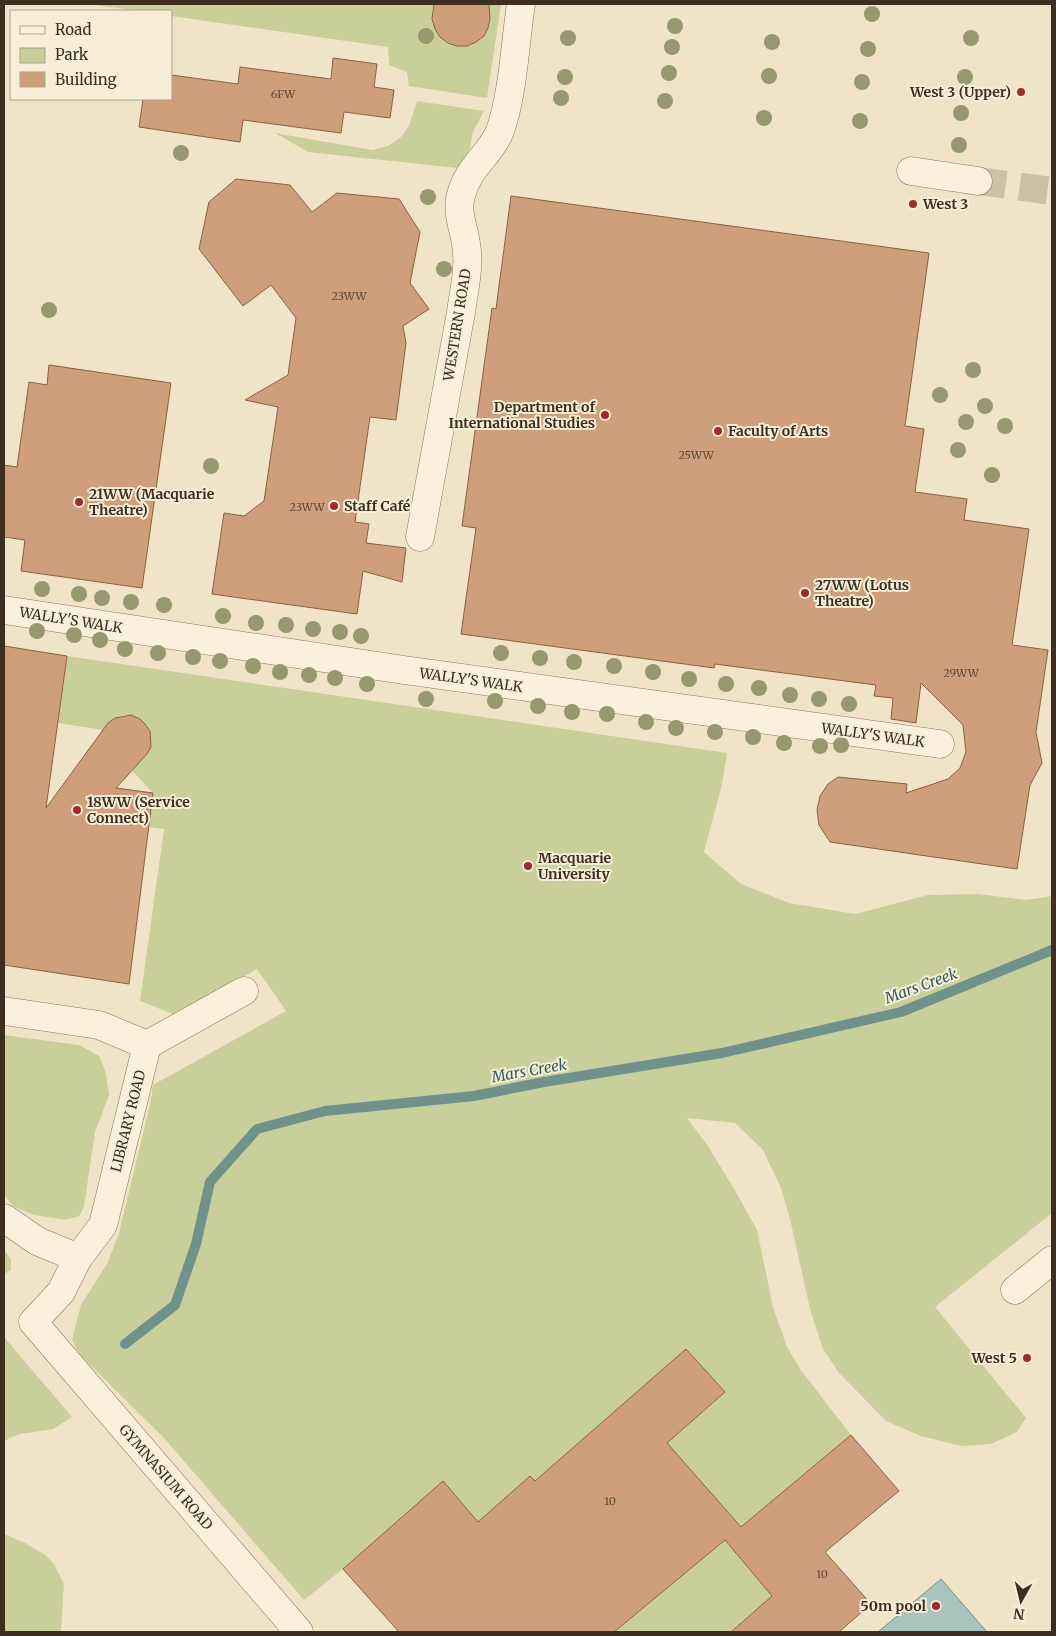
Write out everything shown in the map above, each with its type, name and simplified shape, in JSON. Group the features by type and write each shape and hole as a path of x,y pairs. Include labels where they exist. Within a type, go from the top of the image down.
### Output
{"street":[{"name":"WESTERN ROAD","path":"420,537 466,277 467,245 461,222 460,197 470,173 499,133 506,108 521,4"},
{"path":"911,171 978,181"},
{"name":"WALLY'S WALK","path":"4,610 404,670 940,744"},
{"path":"4,1011 98,1025 147,1045 244,990"},
{"name":"LIBRARY ROAD","path":"33,1322 61,1292 78,1258 103,1225 147,1045"},
{"path":"4,1218 37,1240 78,1258"},
{"path":"1015,1290 1052,1260"},
{"name":"GYMNASIUM ROAD","path":"33,1322 299,1632"}],"green space":[{"path":"87,4 501,4 487,98 409,86 407,72 389,65 388,47 172,16 172,10 132,10"},
{"path":"417,101 484,111 473,132 468,158 457,168 308,152 275,133 372,150 388,146 401,137 409,126"},
{"path":"67,656 727,753 722,784 704,852 741,884 789,903 855,914 928,895 978,894 1026,900 1052,896 1052,1213 935,1307 1026,1418 1017,1432 991,1444 962,1446 921,1436 886,1421 839,1373 823,1349 810,1309 790,1219 781,1188 763,1150 735,1123 687,1118 708,1146 757,1230 773,1307 787,1347 800,1369 851,1435 741,1527 667,1443 725,1392 686,1349 535,1481 530,1476 478,1522 443,1481 343,1569 304,1600 164,1438 79,1354 72,1340 81,1305 108,1262 119,1233 150,1105 153,1085 286,1011 257,969 175,1015 140,1001 164,829 149,827 153,793 127,765 142,760 150,750 151,739 147,728 139,719 128,715 116,718 103,730 58,723"},
{"path":"4,1035 79,1045 99,1056 106,1073 109,1095 95,1132 84,1207 79,1216 66,1220 34,1215 13,1206 4,1195"},
{"path":"4,1250 11,1259 11,1270 4,1274"},
{"path":"4,1337 72,1417 53,1429 21,1434 4,1442"},
{"path":"4,1534 44,1554 54,1564 64,1584 61,1632 4,1632"},
{"path":"725,1540 772,1596 731,1632 614,1632"}],"water":[{"name":"50m pool","path":"941,1579 987,1632 878,1632"}],"building":[{"path":"434,4 489,4 490,19 484,36 467,46 457,46 448,43 440,37 435,29 432,19"},
{"path":"333,58 377,64 374,87 394,90 390,118 344,112 341,133 243,120 240,142 139,127 143,100 172,100 172,75 238,84 240,67 331,79"},
{"path":"236,179 290,185 312,212 337,193 399,199 420,232 410,283 429,309 403,326 406,343 396,420 370,417 355,522 369,524 366,543 406,548 402,582 363,571 357,614 212,594 224,513 244,516 264,501 278,407 245,400 288,375 296,318 271,285 243,306 199,249 209,202"},
{"path":"511,196 929,253 905,426 924,429 915,492 967,499 964,520 1029,529 1012,645 1048,650 1036,732 1042,763 1030,785 1017,869 830,842 819,825 817,810 820,796 828,784 838,777 907,784 906,793 948,779 960,768 966,752 963,725 921,683 916,723 891,719 893,698 874,696 876,685 715,664 714,668 461,634 476,528 462,526 492,308 496,309"},
{"name":"21WW (Macquarie Theatre)","path":"49,365 171,383 142,588 21,571 25,540 4,537 4,465 17,467 29,382 47,385"},
{"name":"18WW (Service Connect)","path":"4,646 67,656 46,808 108,723 115,718 131,715 140,719 150,731 151,747 147,754 116,788 153,793 129,984 4,965"},
{"path":"686,1349 725,1392 667,1443 741,1527 851,1435 899,1491 825,1552 871,1604 839,1632 731,1632 772,1596 725,1540 614,1632 399,1632 343,1569 443,1481 478,1522 530,1476 535,1481"}],"waterway":[{"name":"Mars Creek","path":"125,1344 175,1305 196,1244 210,1182 257,1129 325,1111 474,1096 544,1082 722,1053 901,1012 1052,950"}],"tunnel":[{"path":"978,181 1052,191"}],"place":[{"name":"West 3 (Upper)","path":"1021,92"},
{"name":"West 3","path":"913,204"},
{"name":"Department of International Studies","path":"605,415"},
{"name":"Faculty of Arts","path":"718,431"},
{"name":"21WW (Macquarie Theatre)","path":"79,502"},
{"name":"Staff Café","path":"334,506"},
{"name":"27WW (Lotus Theatre)","path":"805,593"},
{"name":"18WW (Service Connect)","path":"77,810"},
{"name":"Macquarie University","path":"528,866"},
{"name":"West 5","path":"1027,1358"},
{"name":"50m pool","path":"936,1606"}]}
